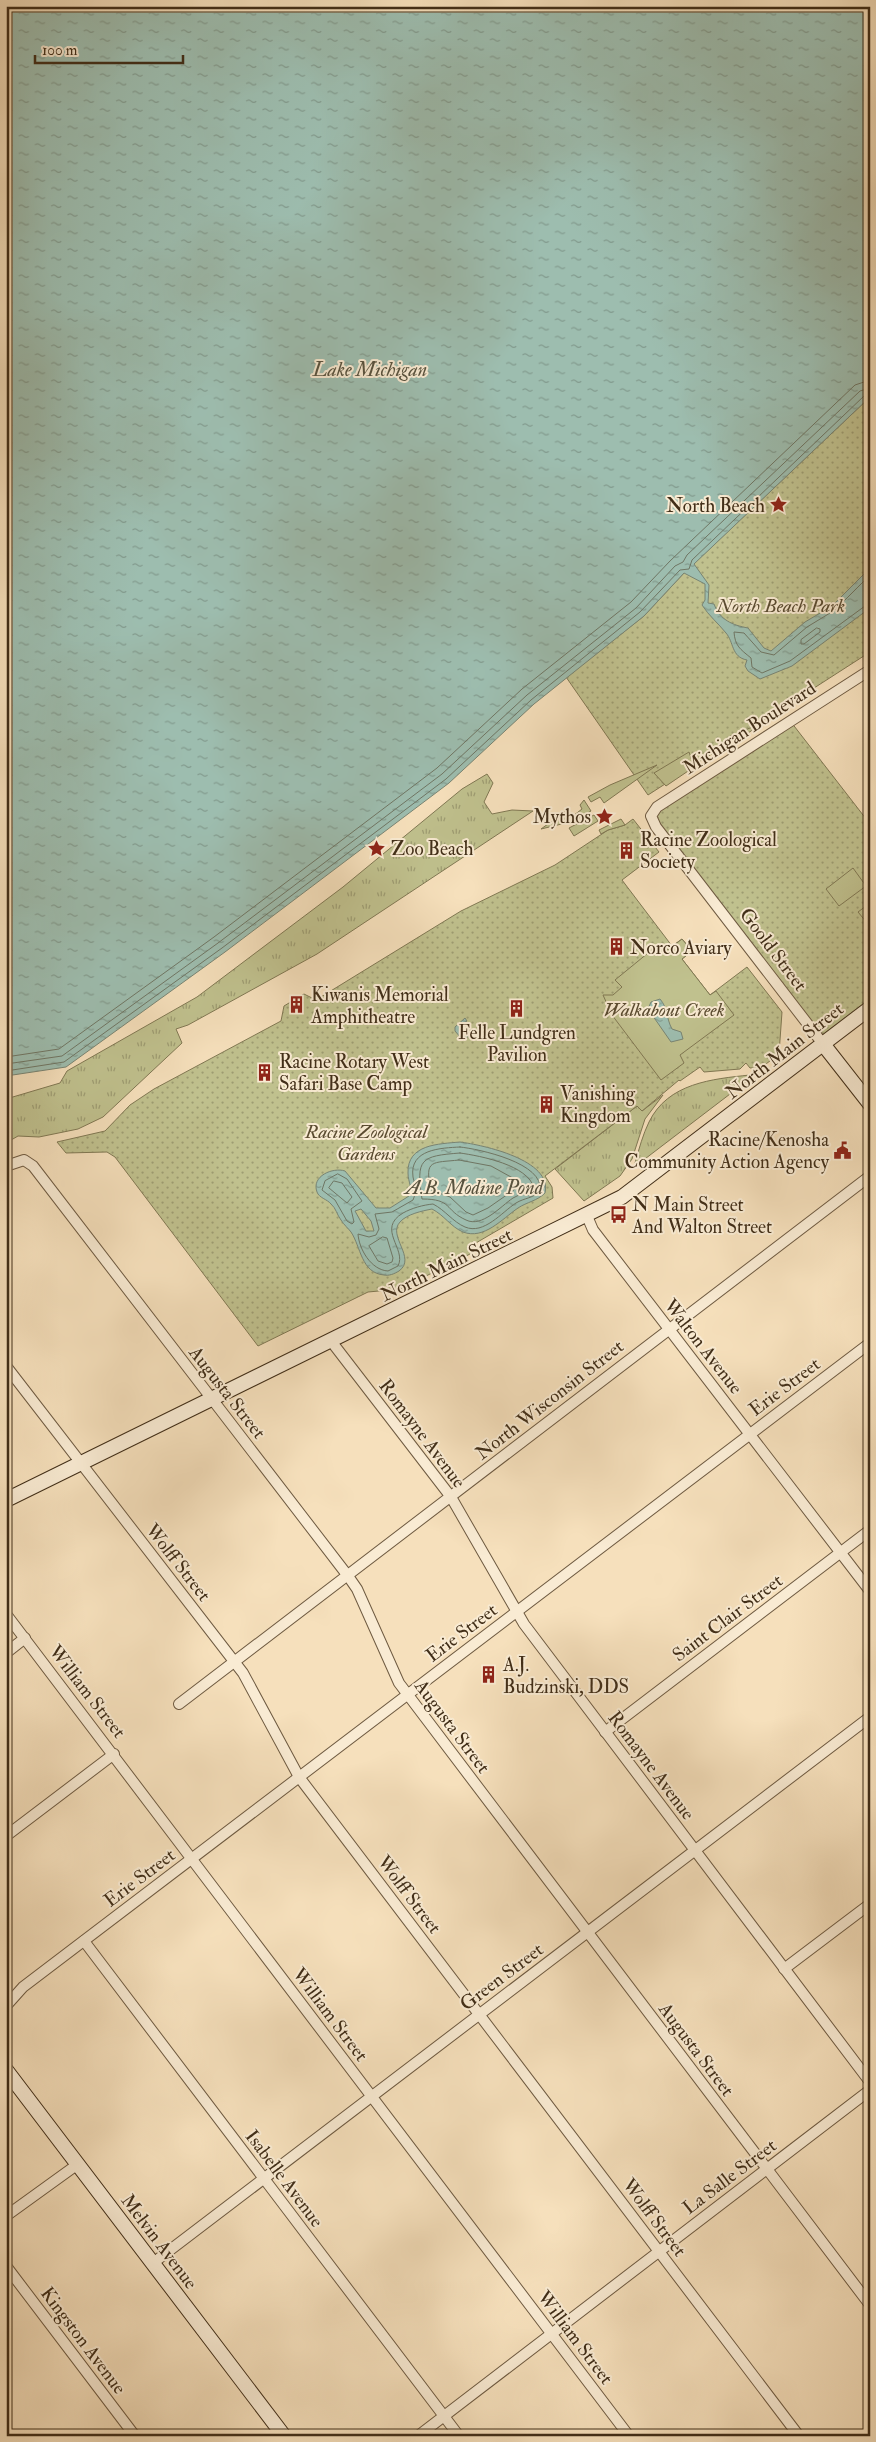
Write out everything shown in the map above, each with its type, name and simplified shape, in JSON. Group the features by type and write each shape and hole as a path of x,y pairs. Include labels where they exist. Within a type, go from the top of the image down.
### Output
{"main road":[{"name":"North Main Street","path":"6,1500 587,1216 638,1187 870,1008"},
{"name":"Goold Street","path":"824,1044 870,1104"},
{"name":"Melvin Avenue","path":"6,2070 284,2436"}],"street":[{"name":"Michigan Boulevard","path":"651,816 657,807 870,670"},
{"name":"Goold Street","path":"651,816 656,827 824,1044"},
{"name":"Augusta Street","path":"6,1166 24,1160 33,1166 358,1589 399,1684 870,2306"},
{"name":"North Wisconsin Street","path":"179,1704 870,1176"},
{"name":"Walton Avenue","path":"587,1216 593,1230 870,1591"},
{"name":"Romayne Avenue","path":"331,1341 451,1497 515,1612 870,2082"},
{"name":"Erie Street","path":"6,2006 23,1987 870,1343"},
{"name":"Wolff Street","path":"6,1366 243,1673 299,1777 799,2436"},
{"name":"Saint Clair Street","path":"605,1732 870,1530"},
{"name":"William Street","path":"6,1614 114,1754 629,2436"},
{"path":"6,1653 25,1638"},
{"name":"Green Street","path":"153,2263 870,1717"},
{"path":"6,1836 114,1754"},
{"path":"784,1969 870,1904"},
{"name":"Isabelle Avenue","path":"84,1941 459,2436"},
{"name":"La Salle Street","path":"418,2436 870,2090"},
{"path":"6,2216 78,2164"},
{"name":"Kingston Avenue","path":"6,2266 135,2436"}],"green space":[{"name":"North Beach Park","path":"870,397 870,652 648,795 566,677 644,616 684,573"},
{"path":"765,722 734,742 730,736"},
{"path":"791,722 870,824 870,1008 823,1044 656,827 652,812"},
{"path":"689,752 694,767 666,786 654,773"},
{"path":"657,765 604,803 600,797 591,802 588,797 610,785"},
{"path":"487,774 493,783 484,802 492,814 512,810 533,811 317,954 188,1025 176,1029 182,1043 103,1117 78,1129 39,1137 18,1136 6,1143 6,1099 60,1083 67,1071 197,997 343,887 462,789"},
{"path":"584,800 591,811 574,821 541,829 566,811 573,816 582,809 580,805"},
{"path":"594,815 598,821 574,836 569,828"},
{"path":"621,819 625,825 601,834 599,830"},
{"name":"Racine Zoological Gardens","path":"633,819 659,852 622,880 672,946 682,939 692,951 682,959 710,995 747,967 782,1012 779,1054 762,1067 750,1068 746,1063 740,1069 704,1072 700,1067 679,1080 642,1111 637,1106 545,1176 552,1187 553,1198 469,1247 472,1253 400,1289 368,1292 258,1346 115,1157 107,1152 66,1153 57,1142 105,1131 130,1105 154,1089 281,1021 284,1006 304,994 316,1000 461,911 555,865 608,830 625,825"},
{"path":"853,868 866,886 839,906 826,889"},
{"path":"870,903 870,923 868,924 858,912"},
{"name":"Walkabout Creek","path":"682,939 692,951 682,959 710,995 716,991 734,1015 680,1055 684,1063 661,1080 612,1015 603,995 613,995 622,987 615,980 659,944 668,950"},
{"path":"750,1075 751,1078 637,1165 635,1163 649,1122 657,1109 667,1099 692,1085 706,1081"},
{"path":"663,1095 645,1119 632,1159 620,1176 584,1201 555,1169 637,1106 642,1111"}],"water":[{"name":"Lake Michigan","path":"6,6 870,6 870,397 694,564 709,585 708,603 714,604 727,621 748,628 764,648 771,651 805,622 832,606 870,568 870,608 792,666 760,679 748,671 745,666 747,660 735,653 729,637 702,605 705,600 705,584 684,573 644,616 534,704 449,783 225,952 66,1067 6,1076"},
{"path":"660,999 672,1029 681,1032 683,1039 671,1042 648,1009 651,1002"},
{"path":"465,1018 467,1021 462,1024 461,1032 469,1032 472,1029 474,1031 466,1038 461,1038 455,1031 455,1027"},
{"name":"A.B. Modine Pond","path":"460,1142 499,1151 528,1163 545,1181 545,1193 518,1208 492,1227 478,1233 471,1234 459,1230 432,1209 411,1215 403,1219 397,1228 397,1234 404,1253 404,1266 399,1271 386,1275 371,1270 366,1264 351,1232 342,1222 334,1207 318,1194 317,1181 329,1172 335,1170 345,1171 376,1208 390,1208 409,1196 409,1163 418,1151 434,1145","holes":["361,1209 371,1221 374,1231 366,1231 355,1211"]}],"place":[{"name":"North Beach","path":"779,505"},
{"name":"Mythos","path":"605,816"},
{"name":"Zoo Beach","path":"377,848"},
{"name":"Racine Zoological Society","path":"626,850"},
{"name":"Norco Aviary","path":"616,947"},
{"name":"Kiwanis Memorial Amphitheatre","path":"297,1005"},
{"name":"Felle Lundgren Pavilion","path":"517,1009"},
{"name":"Racine Rotary West Safari Base Camp","path":"265,1072"},
{"name":"Vanishing Kingdom","path":"546,1104"},
{"name":"Racine/Kenosha Community Action Agency","path":"843,1150"},
{"name":"N Main Street And Walton Street","path":"618,1215"},
{"name":"A.J. Budzinski, DDS","path":"489,1675"}]}
